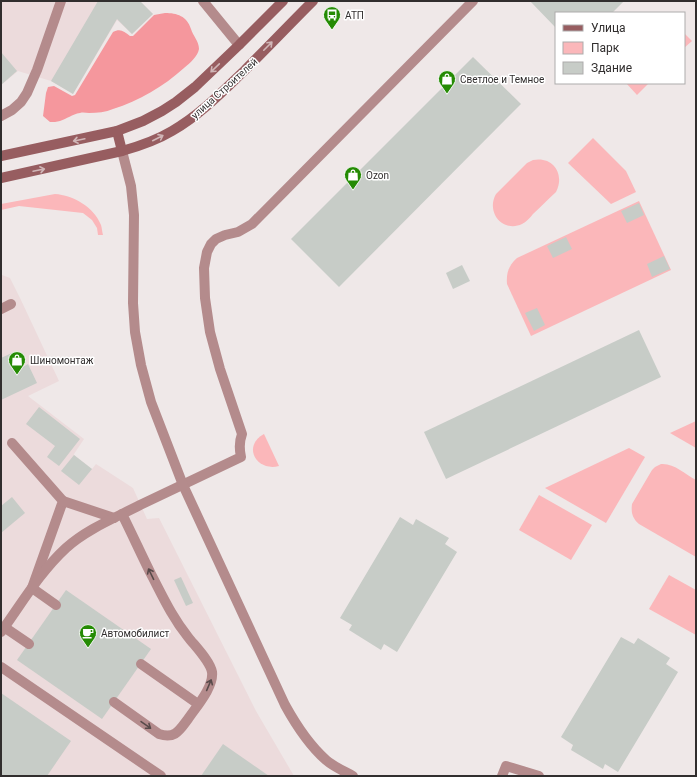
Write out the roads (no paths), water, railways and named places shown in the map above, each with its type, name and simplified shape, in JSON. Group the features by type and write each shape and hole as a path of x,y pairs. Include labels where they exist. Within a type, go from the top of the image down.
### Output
{"main road":[{"name":"улица Строителей","path":"1,156 117,131 143,122 176,102 195,87 283,1"},
{"name":"улица Строителей","path":"1,178 138,147 172,131 188,121 222,93 313,1"},
{"path":"117,131 122,151"}],"street":[{"path":"1,116 12,110 21,102 27,93 62,1"},
{"path":"202,1 239,45"},
{"path":"29,644 3,629 48,567 67,547 89,531 118,516 241,457 239,448 242,434 218,363 209,326 205,298 204,268 207,252 211,244 225,235 238,232 252,224 473,1"},
{"path":"122,151 131,186 134,215 133,302 135,332 141,365 151,402 183,484 288,711 298,728 312,745 327,760 353,776"},
{"path":"1,309 11,304"},
{"path":"12,443 63,501 118,516 169,609 179,625 208,662 212,671 212,681 208,689 180,729 173,735 166,736 159,734 114,702"},
{"path":"32,588 63,501"},
{"path":"32,588 56,605"},
{"path":"140,664 198,704"},
{"path":"1,667 161,776"},
{"path":"502,776 506,766 538,776"}],"place":[{"name":"АТП","path":"332,30"},
{"name":"Светлое и Темное","path":"447,94"},
{"name":"Ozon","path":"353,190"},
{"name":"Шиномонтаж","path":"17,375"},
{"name":"Автомобилист","path":"88,648"}]}
